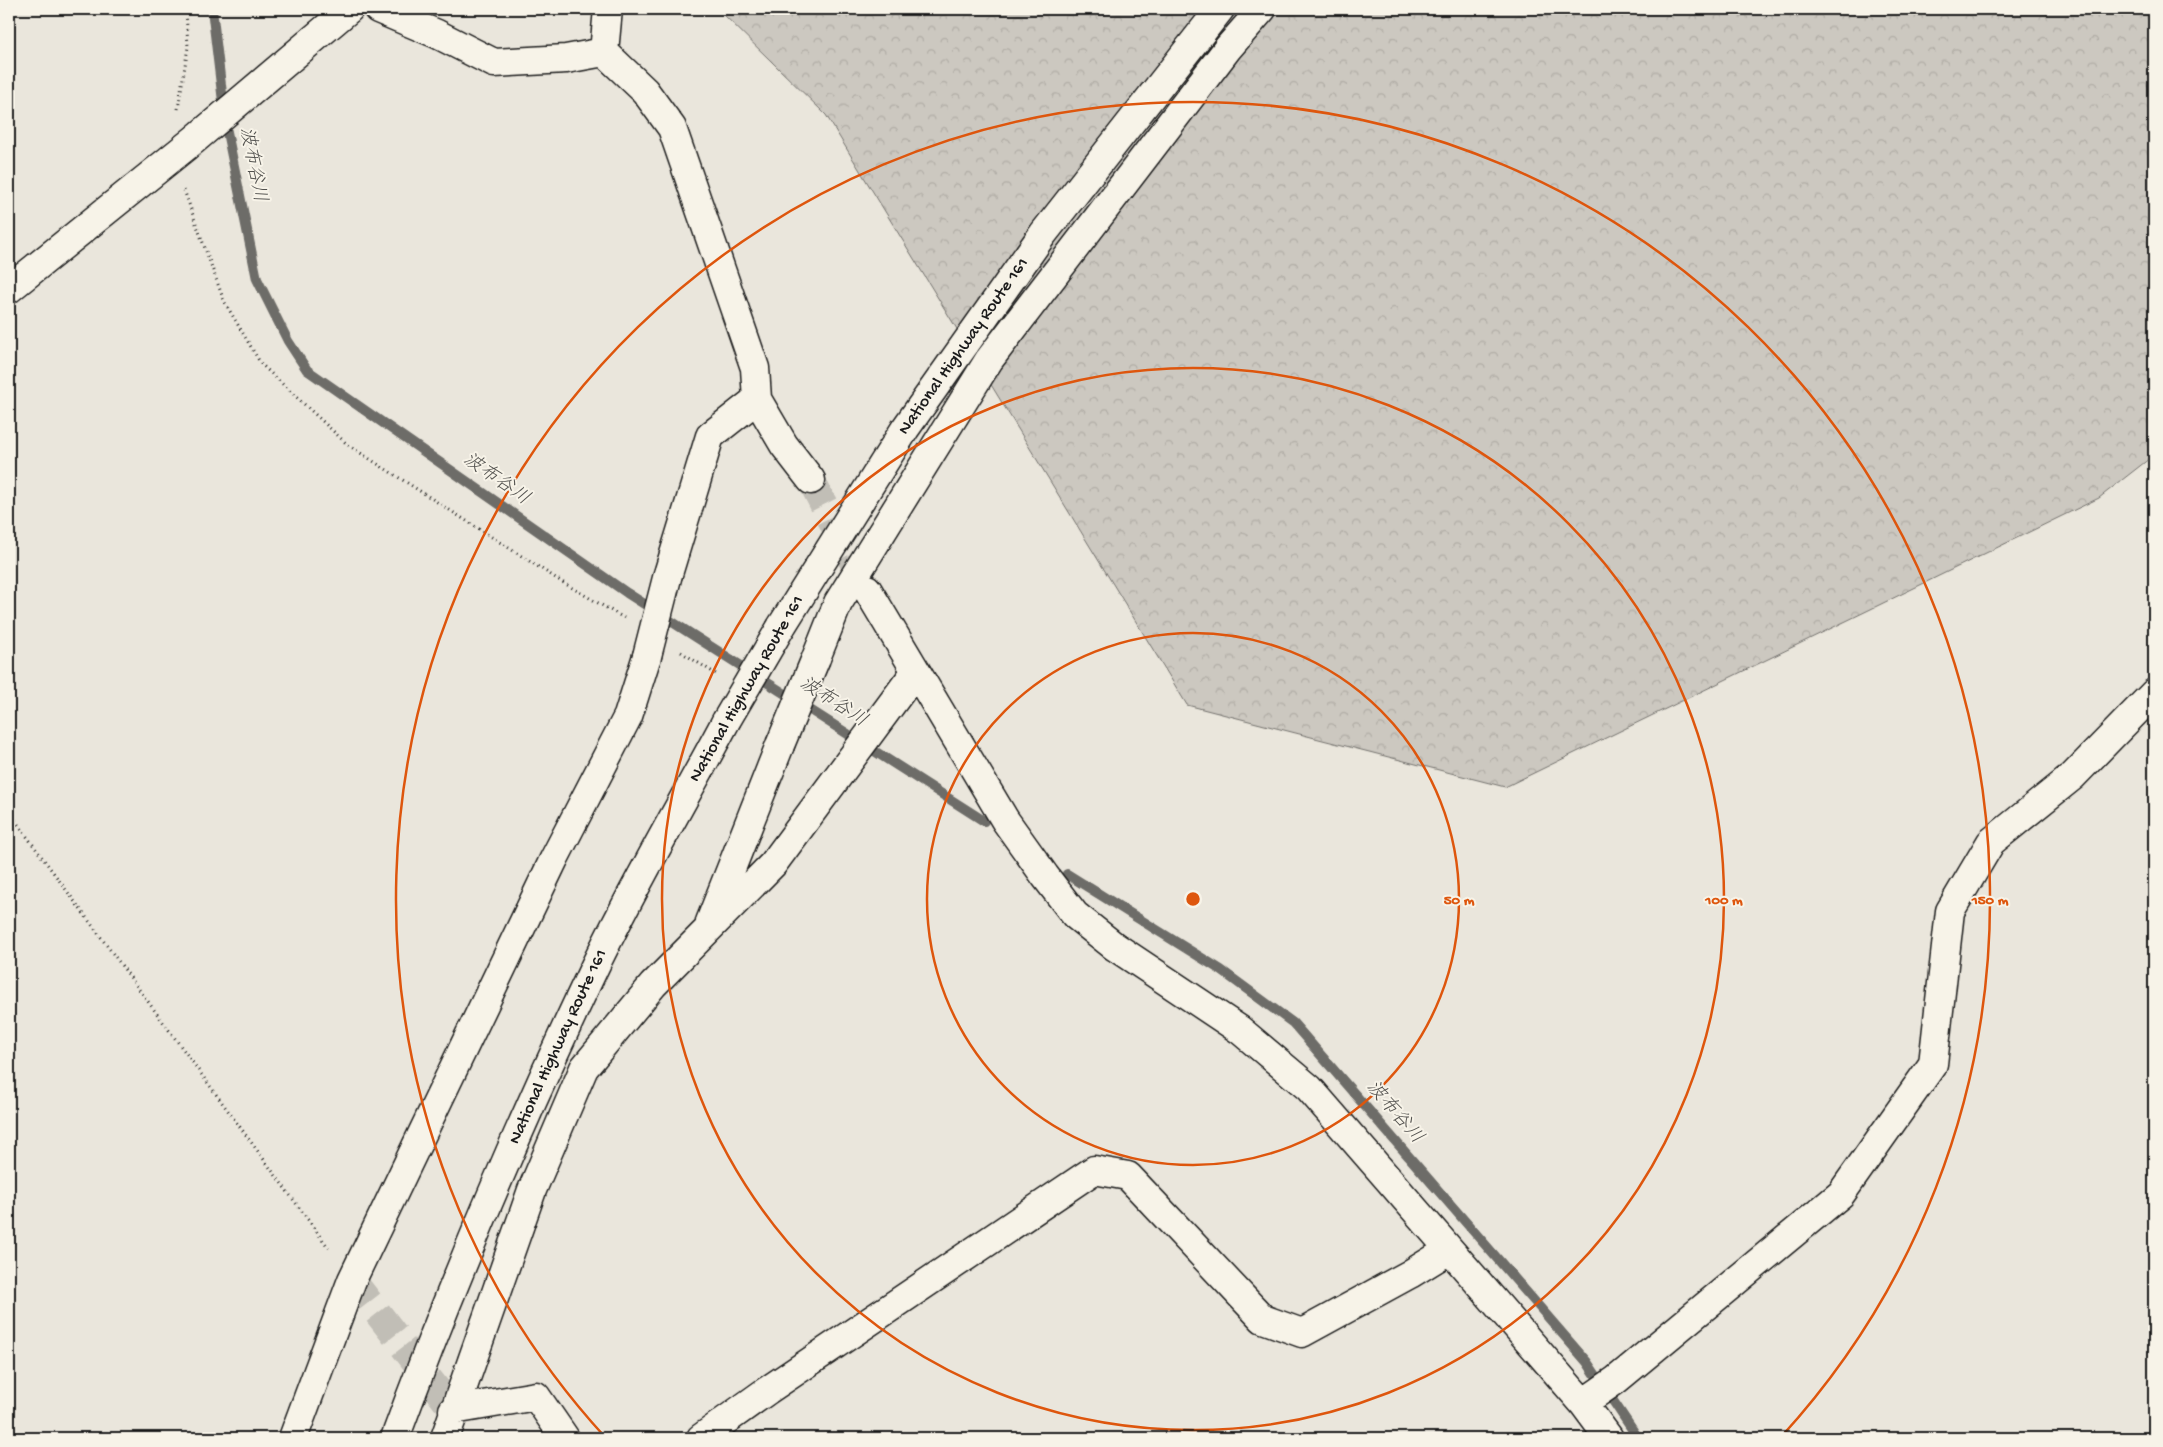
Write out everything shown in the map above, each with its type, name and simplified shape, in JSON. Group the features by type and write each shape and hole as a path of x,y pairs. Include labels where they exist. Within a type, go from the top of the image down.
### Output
{"main road":[{"path":"9,289 171,159 349,9"},
{"path":"378,9 438,34 494,63 566,59 604,52"},
{"path":"604,52 608,9"},
{"name":"National Highway Route 161","path":"395,1438 439,1318 489,1199 584,992 726,721 781,627 905,429 1042,234 1220,9"},
{"path":"706,933 838,603 988,360 1228,48 1262,9"},
{"path":"604,52 645,91 672,128 755,368 757,400 784,445 811,480"},
{"path":"293,1438 352,1280 554,859 628,716 647,656 668,574 710,436 757,400"},
{"path":"867,590 1005,820 1075,915 1114,946 1240,1030 1309,1088 1449,1250 1598,1392 1609,1438"},
{"path":"445,1438 453,1410 507,1265 532,1190 584,1068 653,985 773,864 916,671"},
{"path":"1598,1392 1841,1194 1933,1064 1950,911 1991,842 2073,776 2154,693"},
{"path":"701,1438 768,1390 1094,1170 1128,1176 1263,1319 1302,1332 1410,1274 1449,1250"},
{"path":"453,1410 536,1396 566,1438"}],"path":[{"path":"186,9 188,47 171,159 184,188 224,301 261,364 348,445 562,582 632,622"},
{"path":"673,648 722,678"},
{"path":"9,812 352,1280"}],"green space":[{"path":"718,9 2154,9 2154,455 2099,498 1505,787 1187,705 826,115"}],"waterway":[{"name":"波布谷川","path":"212,9 226,127 257,279 288,341 307,370 627,593 984,821"},
{"name":"波布谷川","path":"1067,874 1221,970 1293,1023 1587,1362 1638,1438"}],"tunnel":[{"path":"811,480 867,589"},
{"path":"352,1280 453,1410"}]}
